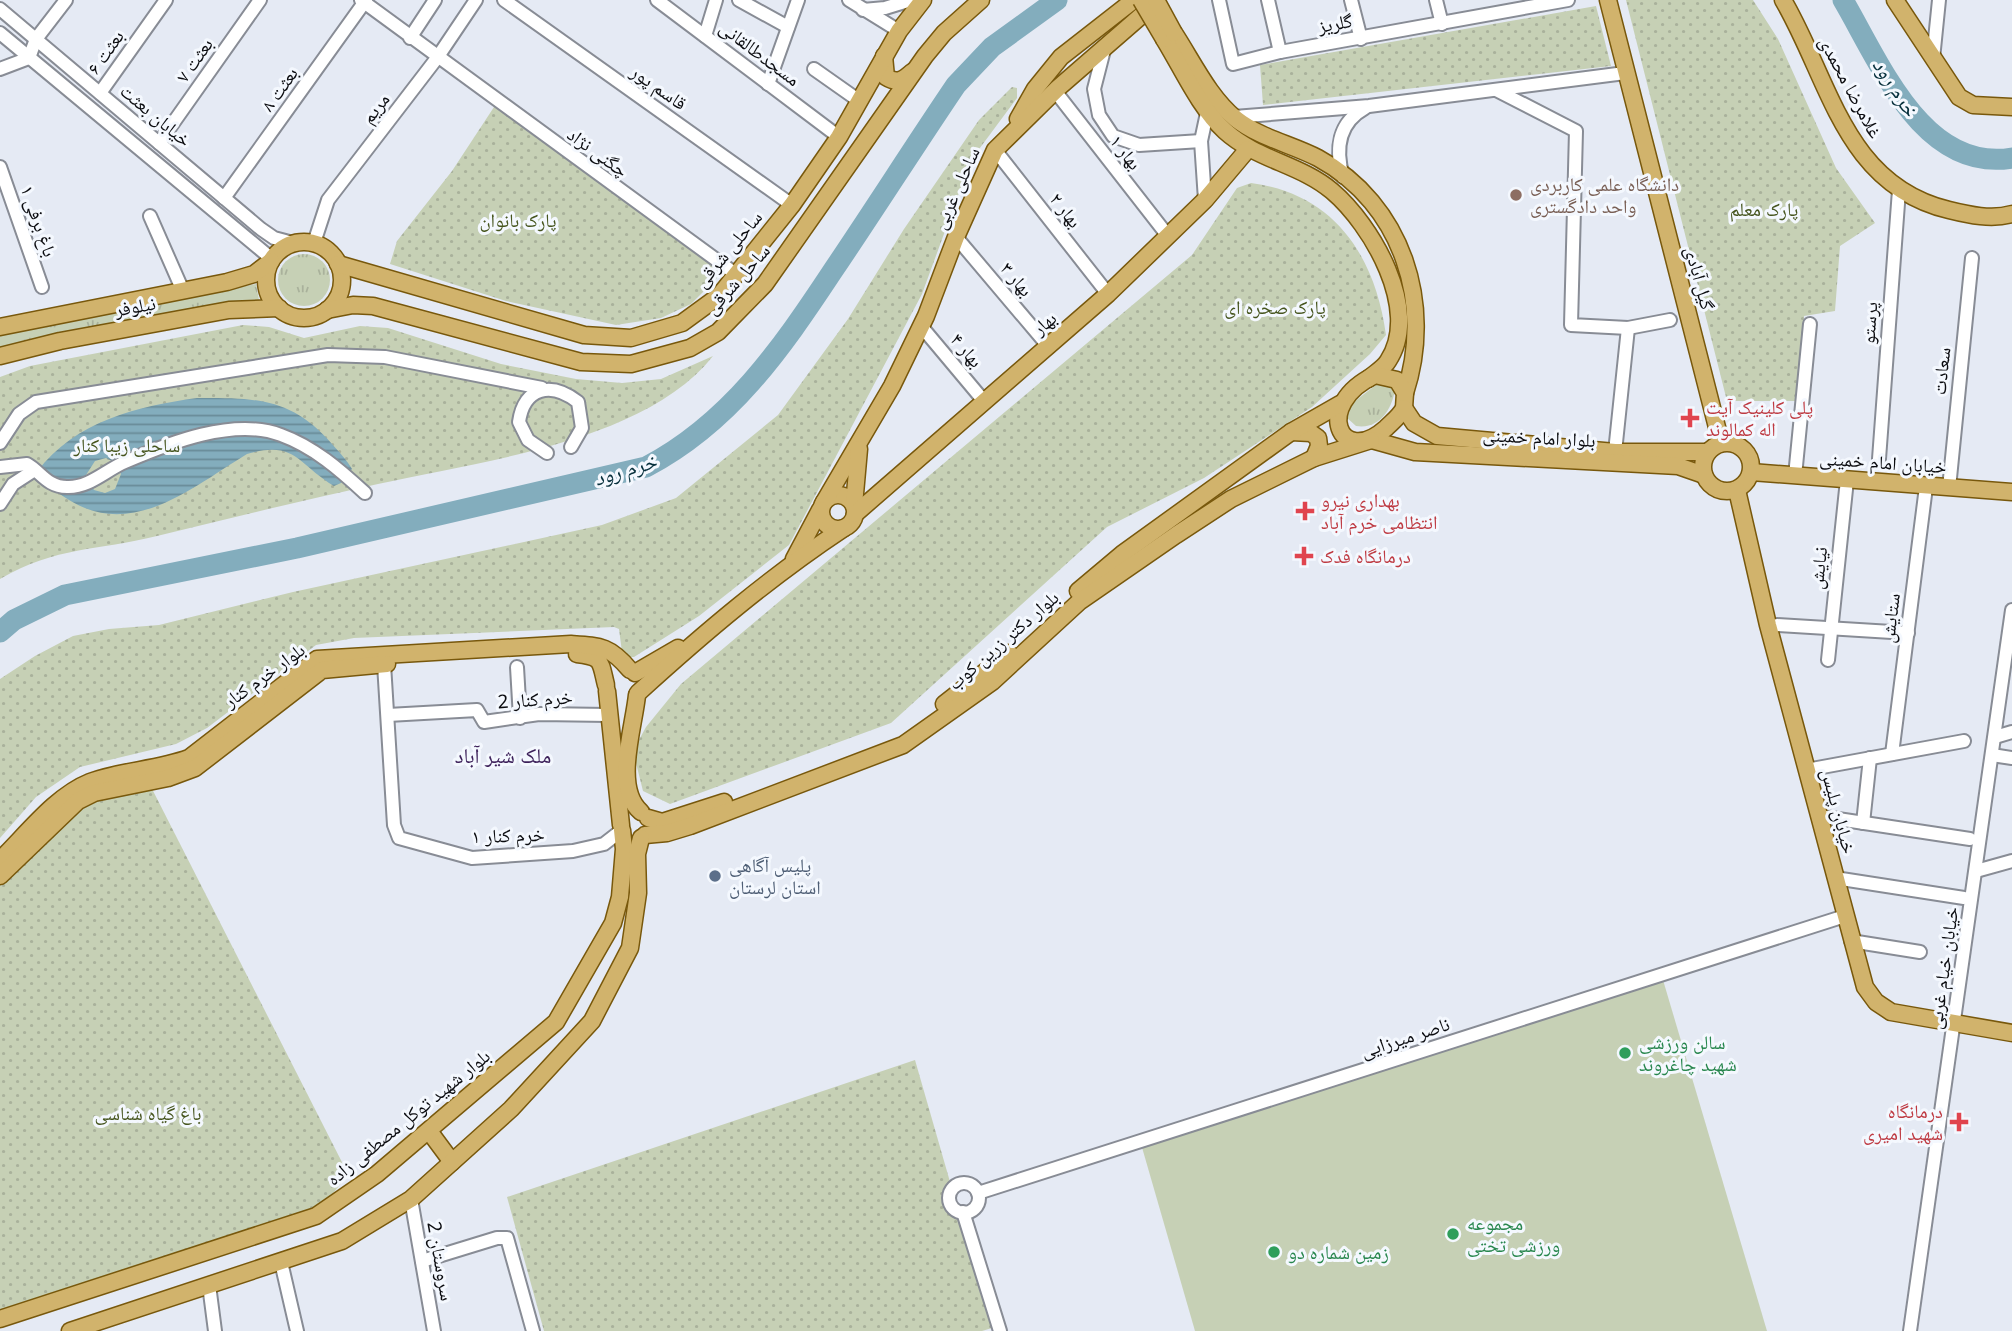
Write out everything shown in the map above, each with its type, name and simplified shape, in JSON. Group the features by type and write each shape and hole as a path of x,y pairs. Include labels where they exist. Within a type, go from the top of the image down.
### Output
{"main road":[{"name":"ساحلی شرقی","path":"338,264 559,330 609,339 644,335 682,323 710,304 737,275 792,205 839,137 899,31 923,0"},
{"name":"ساحل شرقی","path":"327,310 353,304 373,306 580,362 631,364 690,348 718,332 765,284 916,69 944,33 981,0"},
{"path":"1008,136 1035,89 1061,57 1134,0"},
{"path":"1141,0 1169,36 1208,87 1234,117 1247,127 1320,159 1369,202 1384,223 1410,272 1416,300 1415,361 1404,400 1372,440 1357,442 1343,434 1337,419 1340,404 1388,362 1395,346 1398,325 1393,283 1382,258 1356,215 1331,191 1310,176 1248,149 1207,113 1169,36 1157,0"},
{"name":"ساحلی غربی","path":"792,562 892,386 921,326 956,237 995,150 1055,91 1157,0"},
{"name":"گیل آبادی","path":"1608,0 1714,448"},
{"name":"غلامرضا محمدی","path":"1783,0 1850,139 1877,172 1899,190 1927,205 1964,214 1999,218 2012,214"},
{"path":"1895,0 1959,97 1973,105 2012,107"},
{"path":"885,54 883,67 886,77 892,81 899,81 916,69"},
{"path":"860,97 876,82 883,84 888,90 885,112"},
{"name":"بهار","path":"854,510 1108,294 1205,200 1248,149"},
{"path":"293,243 314,243 324,247 338,264 341,288 327,310 304,318 292,316 279,308 268,293 266,281 271,260 293,243"},
{"name":"نیلوفر","path":"0,327 183,291 254,274 271,260"},
{"name":"نیلوفر","path":"0,356 60,341 229,310 279,308"},
{"path":"1368,379 1390,376 1404,400"},
{"name":"بلوار امام خمینی","path":"1404,400 1414,423 1437,436 1615,452 1714,448"},
{"name":"بلوار دکتر زرین کوب","path":"645,815 662,822 675,819 895,738 1001,660 1122,554 1291,432 1340,404"},
{"path":"1291,432 1311,433 1318,438 1319,446 1314,458"},
{"name":"بلوار امام خمینی","path":"1372,440 1415,452 1678,466 1704,475"},
{"name":"بلوار دکتر زرین کوب","path":"643,837 690,826 903,745 992,682 1079,602 1231,499 1314,458 1372,440"},
{"path":"702,635 632,671 614,671 607,688 619,702 630,701 702,635 792,562 844,528 854,510 860,443"},
{"path":"1729,443 1744,449 1749,456 1751,472 1743,486 1737,490 1721,491 1707,482 1704,459 1714,448 1729,443"},
{"path":"857,463 867,482 875,486 887,483"},
{"name":"خیابان امام خمینی","path":"1751,472 2012,492"},
{"name":"خیابان پلیس","path":"1737,490 1806,770 1865,987 1876,1002 1900,1015 2012,1033"},
{"path":"844,528 835,530 827,526 822,506 831,496 840,495 854,510"},
{"name":"بلوار خرم کنار","path":"0,860 72,792 90,782 165,767 189,758 317,659 571,644 606,647 616,653 632,671"},
{"name":"بلوار خرم کنار","path":"0,876 78,801 94,793 168,778 195,768 322,670 570,653 594,655 600,661 607,688"},
{"path":"70,1331 108,1325 209,1285 342,1241 411,1199 511,1109 592,1021 629,948 638,893 637,854 649,828 645,815 630,799 626,777 640,682 632,671"},
{"name":"بلوار شهید توکل مصطفی زاده","path":"0,1319 316,1216 377,1174 555,1022 601,948 612,923 622,873 624,849 607,688"},
{"path":"643,837 632,839 621,828 627,813 645,815"},
{"path":"429,1131 452,1161"}],"street":[{"path":"0,69 29,58 36,39 66,0"},
{"name":"بعثت ۶","path":"100,93 166,0"},
{"name":"بعثت ۷","path":"159,143 260,0"},
{"path":"410,38 435,0"},
{"name":"مریم","path":"314,243 328,200 437,58 475,0"},
{"name":"قاسم پور","path":"504,0 792,205"},
{"name":"مسجدطالقانی","path":"657,0 839,137"},
{"path":"705,36 716,0"},
{"path":"739,0 788,27"},
{"path":"768,84 798,0"},
{"path":"849,0 899,31"},
{"path":"863,10 885,8 911,0"},
{"name":"گلریز","path":"1219,0 1234,64 1280,52 1442,24 1520,4 1568,0"},
{"path":"1268,0 1280,52"},
{"path":"1351,0 1361,39"},
{"path":"1436,0 1442,24"},
{"path":"1933,59 1939,0"},
{"name":"چگنی نژاد","path":"364,1 437,58 737,275"},
{"name":"بعثت ۸","path":"225,198 364,1"},
{"name":"خیابان بعثت","path":"0,9 261,229 274,238 293,243"},
{"name":"خیابان بعثت","path":"0,33 271,260"},
{"path":"1104,50 1094,89 1099,115 1113,136 1139,145 1201,141"},
{"path":"814,69 860,97"},
{"path":"1234,117 1369,106 1625,73"},
{"path":"1496,90 1576,131 1571,325 1628,328 1670,320"},
{"name":"بهار ۱","path":"1055,91 1168,236"},
{"path":"1343,177 1339,163 1341,134 1352,115 1369,106"},
{"path":"1205,200 1201,141 1207,113"},
{"name":"بهار ۲","path":"995,150 1108,294"},
{"name":"باغ برفی ۱","path":"0,167 42,287"},
{"name":"پرستو","path":"1879,459 1899,190"},
{"path":"150,216 183,291"},
{"name":"بهار ۳","path":"956,237 1049,346"},
{"name":"سعادت","path":"1949,488 1972,258"},
{"path":"1795,476 1810,324"},
{"name":"بهار ۴","path":"921,326 983,400"},
{"path":"1615,452 1628,328"},
{"path":"0,443 19,414 36,402 328,355 385,357 542,388 555,388 578,402 582,428 571,447"},
{"path":"542,388 527,400 519,422 528,440 547,453"},
{"path":"0,467 27,464 46,482 66,487 89,482 116,466 190,439 249,430 278,433 294,440 365,493"},
{"path":"0,504 13,484 34,472"},
{"name":"نیایش","path":"1828,660 1847,480"},
{"name":"ستایش","path":"1892,754 1926,487"},
{"name":"خیابان خیام غربی","path":"1910,1331 2012,610"},
{"path":"1777,625 1908,633"},
{"name":"خرم کنار ۱","path":"384,664 394,825 399,838 472,858 573,851 604,844 621,828"},
{"path":"517,667 520,718"},
{"name":"خرم کنار 2","path":"387,715 477,710 484,722 539,715 610,715"},
{"path":"1994,737 2012,732"},
{"path":"1806,770 1964,741"},
{"path":"1992,755 2012,758"},
{"path":"1863,823 1870,758"},
{"path":"1818,816 1970,839"},
{"path":"1976,871 2012,861"},
{"path":"1835,878 1964,898"},
{"name":"ناصر میرزایی","path":"978,1193 1845,916"},
{"path":"1851,940 1920,952"},
{"path":"963,1212 975,1207 978,1193 967,1184 954,1187 949,1196 951,1205 963,1212 1000,1331"},
{"name":"سروستان 2","path":"411,1199 434,1331"},
{"path":"422,1261 497,1238 507,1238 533,1331"},
{"path":"281,1262 297,1331"},
{"path":"209,1285 215,1331"}],"green space":[{"name":"پارک معلم","path":"1626,0 1753,0 1778,39 1836,168 1875,223 1840,246 1835,311 1804,316 1800,401 1727,401"},
{"path":"1596,6 1611,66 1263,105 1260,65"},
{"path":"1012,87 1017,88 1017,98 971,160 922,294 789,545 699,616 634,657 628,657 622,652 619,629 614,627 354,638 316,645 207,728 176,744 80,767 36,797 0,838 0,679 73,636 109,629 159,625 293,592 602,525 676,498 778,415 848,319 904,229 979,120"},
{"name":"پارک بانوان","path":"496,104 722,273 691,304 661,318 616,325 506,301 390,264 397,241 452,171"},
{"name":"پارک صخره ای","path":"1251,183 1280,189 1306,200 1346,233 1372,279 1386,335 1370,354 1312,407 1204,478 1107,527 891,723 670,804 643,791 633,751 646,727 681,684 1192,255 1237,188"},
{"path":"304,254 314,256 322,262 328,270 328,290 322,298 314,304 304,306 294,304 286,298 280,290 278,280 280,270 286,262 294,256"},
{"path":"256,284 259,300 0,349 0,333"},
{"name":"ساحلی زیبا کنار","path":"243,325 269,327 304,338 360,326 388,328 501,364 576,379 622,383 661,379 713,356 683,385 646,409 559,444 135,541 59,555 40,560 0,579 0,377 30,366"},
{"path":"1381,381 1395,386 1389,409 1379,421 1356,426 1346,417 1346,408"},
{"name":"باغ گیاه شناسی","path":"148,781 348,1174 318,1213 0,1317 0,877 78,801"},
{"name":"مجموعه ورزشی تختی","path":"1663,980 1767,1331 1195,1331 1139,1137"},
{"path":"915,1060 992,1328 982,1331 544,1331 507,1197"}],"water":[{"path":"197,398 254,400 287,409 317,429 352,469 341,483 334,486 286,452 263,450 247,454 162,504 116,514 93,511 69,500 51,488 37,472 52,455 89,428 130,411","holes":["106,458 116,463 121,474 115,489 105,493 94,490 86,475 95,461"]}],"waterway":[{"name":"خرم رود","path":"0,632 14,620 65,595 297,548 646,467 703,429 751,382 813,301 956,85 992,47 1057,0"},
{"name":"خرم رود","path":"1843,0 1889,81 1929,131 1953,148 1981,158 2012,158"}],"place":[{"name":"دانشگاه علمی کاربردی واحد دادگستری","path":"1516,195"},
{"name":"پلی کلینیک آیت اله کمالوند","path":"1690,418"},
{"name":"بهداری نیرو انتظامی خرم آباد","path":"1305,511"},
{"name":"درمانگاه فدک","path":"1304,556"},
{"name":"پلیس آگاهی استان لرستان","path":"715,876"},
{"name":"سالن ورزشی شهید چاغروند","path":"1625,1053"},
{"name":"درمانگاه شهید امیری","path":"1959,1122"},
{"name":"مجموعه ورزشی تختی","path":"1453,1234"},
{"name":"زمین شماره دو","path":"1274,1252"}],"district":[{"name":"ملک شیر آباد","path":"503,755"}]}
